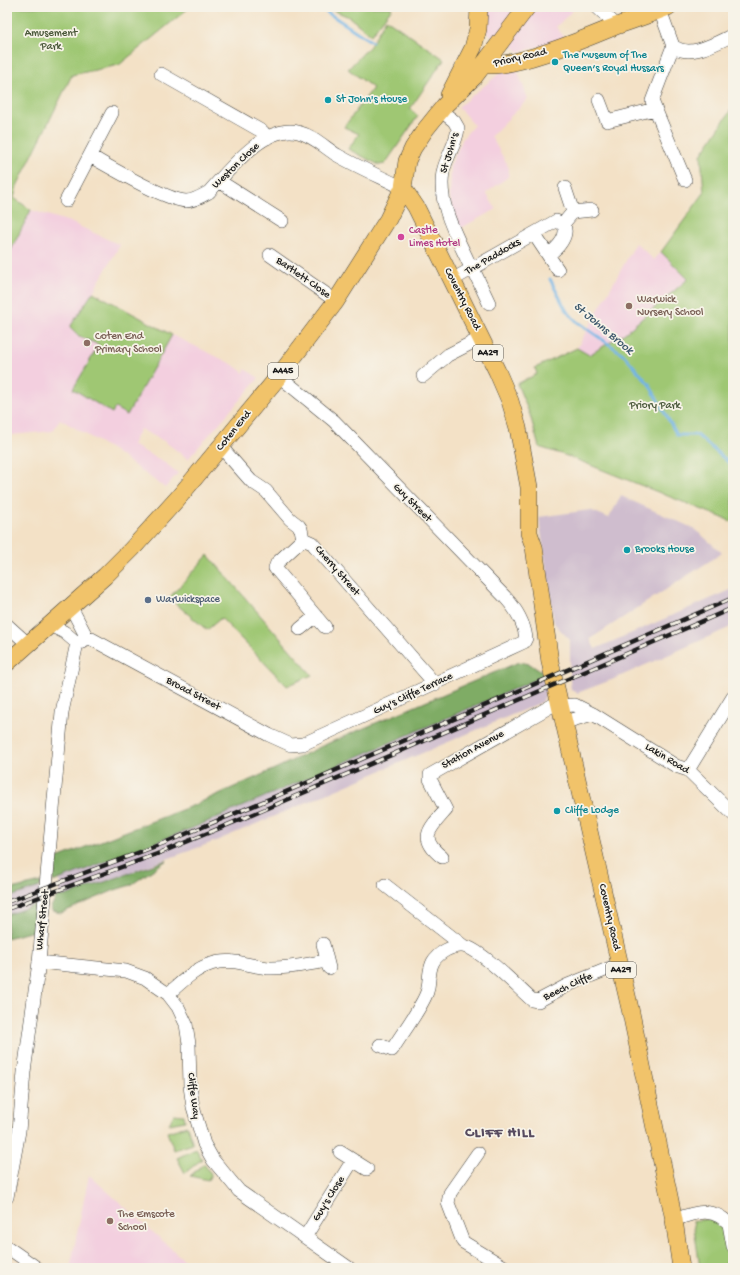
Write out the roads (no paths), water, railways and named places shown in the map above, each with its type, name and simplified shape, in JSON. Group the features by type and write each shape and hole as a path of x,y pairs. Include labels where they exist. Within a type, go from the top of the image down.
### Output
{"main road":[{"path":"403,188 406,166 413,148 442,108 475,43 479,7"},
{"path":"442,108 474,77 527,7"},
{"name":"Priory Road","path":"484,64 491,66 501,65 550,52 664,9"},
{"path":"475,43 484,64"},
{"name":"Coventry Road","path":"403,188 416,207 481,338 507,395 516,422 529,487 529,533 525,548 531,608 543,649 550,662 562,709 620,964 674,1220 681,1268"},
{"name":"Coten End","path":"28,644 71,607 132,549 221,447 279,376 336,301 388,219 403,188"},
{"name":"A445","path":"7,663 28,644"}],"street":[{"path":"597,7 617,26"},
{"path":"664,9 673,46 652,101 661,119 685,180"},
{"path":"673,46 680,51 688,52 733,35"},
{"path":"161,74 263,132 267,138"},
{"path":"599,100 602,125 655,109"},
{"name":"St John's","path":"442,108 454,121 458,128 443,171 442,193 450,219 489,303"},
{"path":"66,201 112,113"},
{"name":"Weston Close","path":"90,156 167,196 187,201 201,197 209,192 253,147 267,138 287,131 306,134 315,138 338,155 403,188"},
{"path":"219,181 282,221"},
{"path":"565,188 573,212"},
{"path":"548,254 556,250 564,236 565,230 563,224 573,212 592,210"},
{"name":"The Paddocks","path":"452,280 471,266 556,221 563,224"},
{"name":"The Paddocks","path":"534,234 558,270"},
{"name":"Bartlett Close","path":"270,255 336,301"},
{"path":"423,376 448,355 481,338"},
{"name":"Guy Street","path":"279,376 334,422 514,607 524,627 526,638 524,642"},
{"name":"Cherry Street","path":"221,447 250,481 266,491 290,519 299,526 301,529 302,539 312,543 435,684"},
{"path":"302,539 277,563 275,568 325,627"},
{"path":"71,607 82,640"},
{"path":"300,629 316,616"},
{"path":"7,625 28,644"},
{"name":"Broad Street","path":"50,625 274,738 291,745 303,744"},
{"name":"Wharf Street","path":"7,1197 19,1131 24,1072 39,962 62,712 82,640"},
{"name":"Guy's Cliffe Terrace","path":"303,744 524,642"},
{"path":"688,770 733,697"},
{"name":"Lakin Road","path":"562,709 575,705 593,714 676,766 688,770 733,814"},
{"name":"Station Avenue","path":"442,857 432,849 428,838 429,828 446,810 430,779 430,775 562,709"},
{"name":"Beech Cliffe","path":"385,885 462,946 481,955 532,1000 538,1001 568,986 620,964"},
{"path":"168,994 198,970 220,961 234,962 251,966 279,968 328,964 323,944"},
{"path":"380,1045 392,1050 427,992 431,966 434,960 440,953 451,948 462,946"},
{"name":"Cliffe Way","path":"39,962 126,972 145,978 168,994 178,1007 186,1024 189,1044 190,1086 193,1107 204,1144 213,1160 239,1191 349,1268"},
{"path":"340,1152 367,1169"},
{"path":"478,1153 450,1194 448,1204 463,1242 506,1268"},
{"name":"Guy's Close","path":"305,1237 353,1160"},
{"path":"674,1220 689,1214 709,1212 717,1214 731,1226 733,1246"},
{"path":"7,1248 37,1268"}],"waterway":[{"path":"319,7 372,42"},
{"name":"St Johns Brook","path":"550,279 566,310 576,321 623,354 649,384 677,435 697,435 733,466"}],"railway":[{"path":"7,902 164,843 274,797 733,598"},
{"path":"7,909 157,854 261,811 733,608"}],"place":[{"name":"The Museum of The Queen’s Royal Hussars","path":"555,62"},
{"name":"St John's House","path":"328,100"},
{"name":"Castle Limes Hotel","path":"401,237"},
{"name":"Warwick Nursery School","path":"629,306"},
{"name":"Coten End Primary School","path":"87,343"},
{"name":"Brooks House","path":"627,550"},
{"name":"Warwickspace","path":"148,600"},
{"name":"Cliffe Lodge","path":"557,811"},
{"name":"The Emscote School","path":"110,1221"}],"district":[{"name":"CLIFF HILL","path":"500,1133"}],"park label":[{"name":"Amusement Park","path":"51,40"},
{"name":"Priory Park","path":"655,406"}]}
